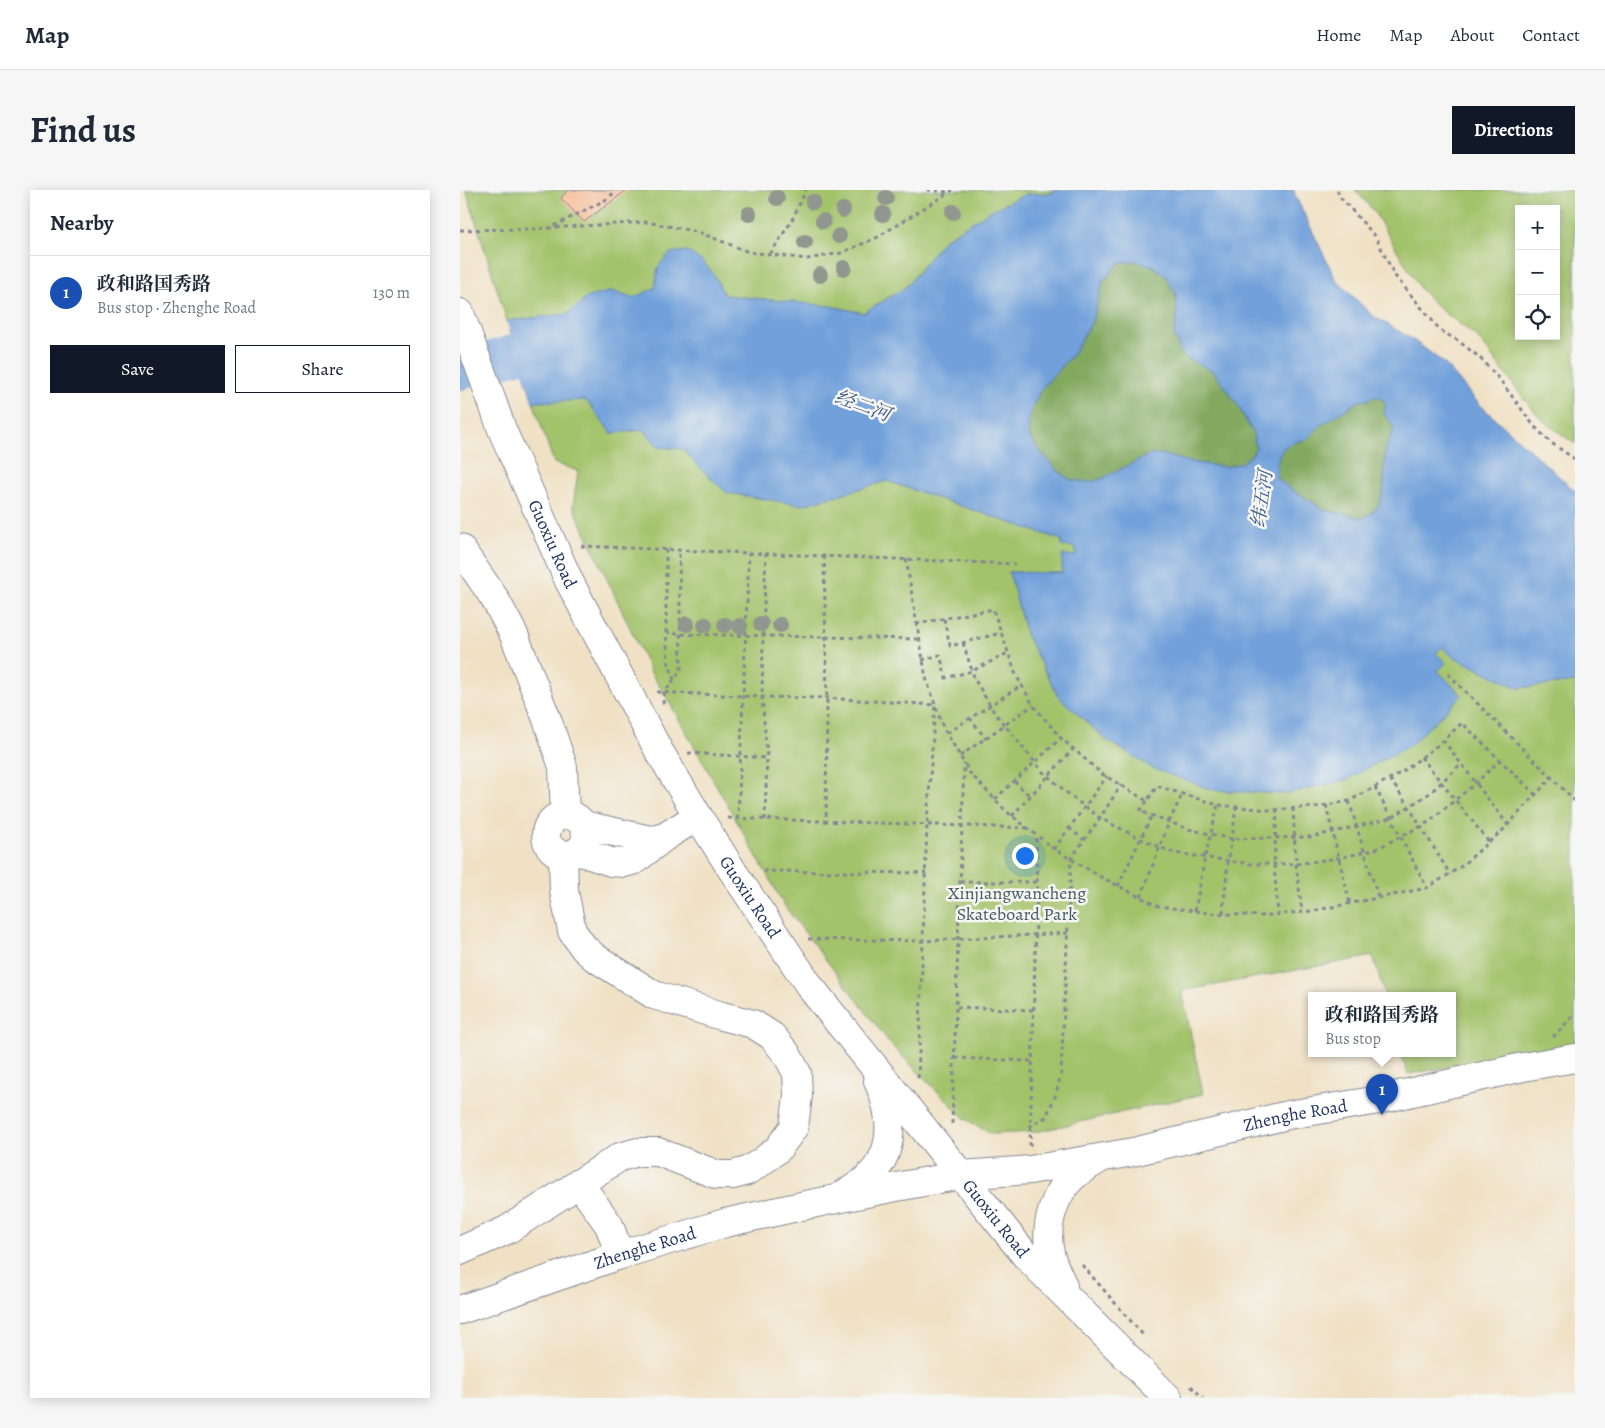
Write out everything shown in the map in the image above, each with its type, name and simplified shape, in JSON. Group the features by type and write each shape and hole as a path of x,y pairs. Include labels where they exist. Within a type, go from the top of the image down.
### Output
{"street":[{"name":"Guoxiu Road","path":"460,312 503,432 569,581 659,751 697,816 777,939 811,988 1026,1256 1068,1299 1179,1392"},
{"path":"460,548 496,599 514,635 548,722 563,767 574,820 586,834 585,840 570,853 564,891 572,931 584,948 594,957 654,994 753,1024 772,1036 786,1053 797,1073 798,1096 794,1127 778,1149 747,1171 734,1175 718,1175 658,1152 638,1152 620,1157 506,1230 460,1251"},
{"path":"662,838 650,840 556,817 551,820 546,832 548,844 552,849 624,863 635,860 662,838 697,816"},
{"name":"Zhenghe Road","path":"1068,1299 1050,1255 1048,1235 1052,1216 1059,1194 1075,1175 1099,1159 1288,1115 1373,1101 1523,1067 1575,1058"},
{"name":"Zhenghe Road","path":"835,1199 856,1188 867,1179 884,1157 889,1144 890,1117 884,1096 868,1059"},
{"name":"Zhenghe Road","path":"460,1310 620,1255 725,1224 835,1199 961,1176 1030,1170 1133,1152"},
{"path":"579,1183 609,1225 620,1255"}],"path":[{"path":"551,228 607,199 617,190"},
{"path":"770,254 791,222 806,190"},
{"path":"927,190 951,191"},
{"path":"1337,190 1341,198 1374,236 1396,276 1441,331 1458,340 1478,357 1500,380 1534,426 1550,442 1575,459"},
{"path":"460,230 551,228 647,222 698,232 749,252 807,259 841,253 876,238 951,191"},
{"path":"553,545 1015,564"},
{"path":"666,549 666,632 668,661 674,679"},
{"path":"663,709 664,693 681,670 679,550"},
{"path":"738,818 749,553"},
{"path":"765,820 767,758 762,697 766,554"},
{"path":"824,556 827,698 826,821"},
{"path":"906,559 926,678 947,733 970,773 1012,816 1054,849 1118,886 1158,906 1223,914 1262,916 1350,904 1427,888 1459,868 1489,842 1508,825 1551,778"},
{"path":"916,624 993,609 1016,675 1033,705 1061,738 1102,774 1147,801"},
{"path":"944,619 950,646 1001,632"},
{"path":"666,632 679,634 919,639"},
{"path":"963,643 975,680 990,705 1034,762 1048,776 1100,818 1174,853 1251,864 1296,864 1340,858 1376,849 1427,822 1476,783 1500,760"},
{"path":"922,660 940,654 946,678 972,670 1008,652"},
{"path":"1448,674 1575,801"},
{"path":"947,733 1022,685"},
{"path":"626,689 664,693 827,698 935,705"},
{"path":"918,1083 927,825 935,705"},
{"path":"960,756 1033,705"},
{"path":"970,718 986,739"},
{"path":"1461,764 1430,793 1391,818 1311,837 1232,839 1188,829 1140,811 1157,786 1218,805 1277,809 1349,801 1402,772 1462,723 1536,795"},
{"path":"995,799 1061,738"},
{"path":"1443,740 1508,825"},
{"path":"1012,816 1073,749"},
{"path":"659,751 767,758"},
{"path":"1421,757 1489,842"},
{"path":"952,1124 964,762"},
{"path":"1054,849 1107,776"},
{"path":"1390,779 1450,874"},
{"path":"1014,781 1030,796"},
{"path":"1030,1128 1046,1117 1056,1094 1060,1074 1071,859 1121,785"},
{"path":"1375,787 1427,888"},
{"path":"1141,897 1182,793"},
{"path":"1349,801 1378,898"},
{"path":"1195,911 1218,805"},
{"path":"1326,805 1350,904"},
{"path":"1223,914 1236,806"},
{"path":"1293,808 1296,864 1302,912"},
{"path":"1277,809 1274,864 1278,914"},
{"path":"1118,886 1152,815"},
{"path":"697,816 765,820 1029,828"},
{"path":"1069,828 1084,840"},
{"path":"1030,1170 1031,1061 1037,882 1036,834"},
{"path":"732,870 926,873"},
{"path":"960,882 1037,882"},
{"path":"777,939 923,941 1068,933"},
{"path":"957,1006 1033,1010"},
{"path":"955,1058 1031,1061"},
{"path":"1079,1262 1147,1339"},
{"path":"1179,1392 1203,1398"}],"green space":[{"path":"466,190 1054,190 1053,193 1026,194 992,210 945,239 906,287 864,313 830,306 724,295 715,276 658,267 655,288 632,299 588,297 569,314 507,321"},
{"path":"1355,190 1575,190 1575,444 1542,420 1478,338 1440,309 1421,290 1373,210"},
{"path":"1135,261 1154,267 1169,280 1176,296 1177,305 1174,333 1205,366 1213,371 1236,402 1253,433 1256,448 1251,456 1241,463 1226,467 1190,462 1161,454 1101,479 1090,482 1070,480 1056,469 1029,436 1028,422 1031,407 1042,388 1073,354 1092,322 1103,281 1119,263"},
{"path":"1375,396 1382,399 1386,406 1384,413 1394,427 1386,450 1382,498 1379,506 1373,513 1364,518 1321,509 1278,479 1277,463 1286,447 1298,441 1306,440 1321,425 1359,401 1368,400"},
{"name":"Xinjiangwancheng Skateboard Park","path":"586,400 611,433 644,430 659,447 683,449 700,468 802,505 887,481 1062,540 1062,546 1076,547 1076,556 1062,573 1009,572 1026,634 1058,696 1105,739 1213,790 1285,794 1346,780 1438,671 1435,653 1442,646 1452,656 1518,688 1575,682 1575,1045 1408,1074 1401,1057 1456,1057 1456,992 1384,992 1373,956 1182,991 1203,1094 1036,1132 991,1134 964,1118 893,1047 786,908 651,673 573,506 578,471 554,463 533,402"}],"water":[{"name":"纬五河","path":"1054,190 1294,190 1336,280 1373,316 1412,339 1444,363 1479,404 1575,491 1575,682 1518,688 1452,656 1442,647 1436,653 1446,663 1438,671 1462,695 1412,744 1346,780 1285,794 1213,790 1154,769 1105,739 1058,696 1026,634 1009,572 1062,573 1062,555 1076,556 1076,547 1061,546 1062,540 887,481 802,505 727,493 683,449 659,447 644,430 611,433 586,400 533,402 507,321 568,314 588,297 612,291 632,298 655,288 658,267 670,253 686,251 702,261 715,276 724,295 830,306 864,313 906,287 945,239 992,210 1026,194 1053,193","holes":["1135,261 1153,266 1165,275 1176,294 1177,317 1174,333 1180,352 1188,359 1213,371 1236,402 1253,433 1256,448 1251,456 1241,463 1226,467 1190,462 1161,454 1149,455 1101,479 1090,482 1070,480 1056,469 1029,436 1028,422 1032,407 1042,388 1073,354 1092,322 1103,281 1119,263","1375,396 1382,399 1386,405 1384,413 1394,427 1386,450 1382,498 1372,513 1363,518 1321,509 1278,479 1277,463 1286,447 1298,441 1306,440 1321,425 1359,401 1368,400"]}],"building":[{"path":"568,190 627,190 584,222 561,198"}],"waterway":[{"name":"经二河","path":"460,370 530,350 571,347"}],"place":[{"name":"政和路国秀路","path":"1382,1115"}]}
